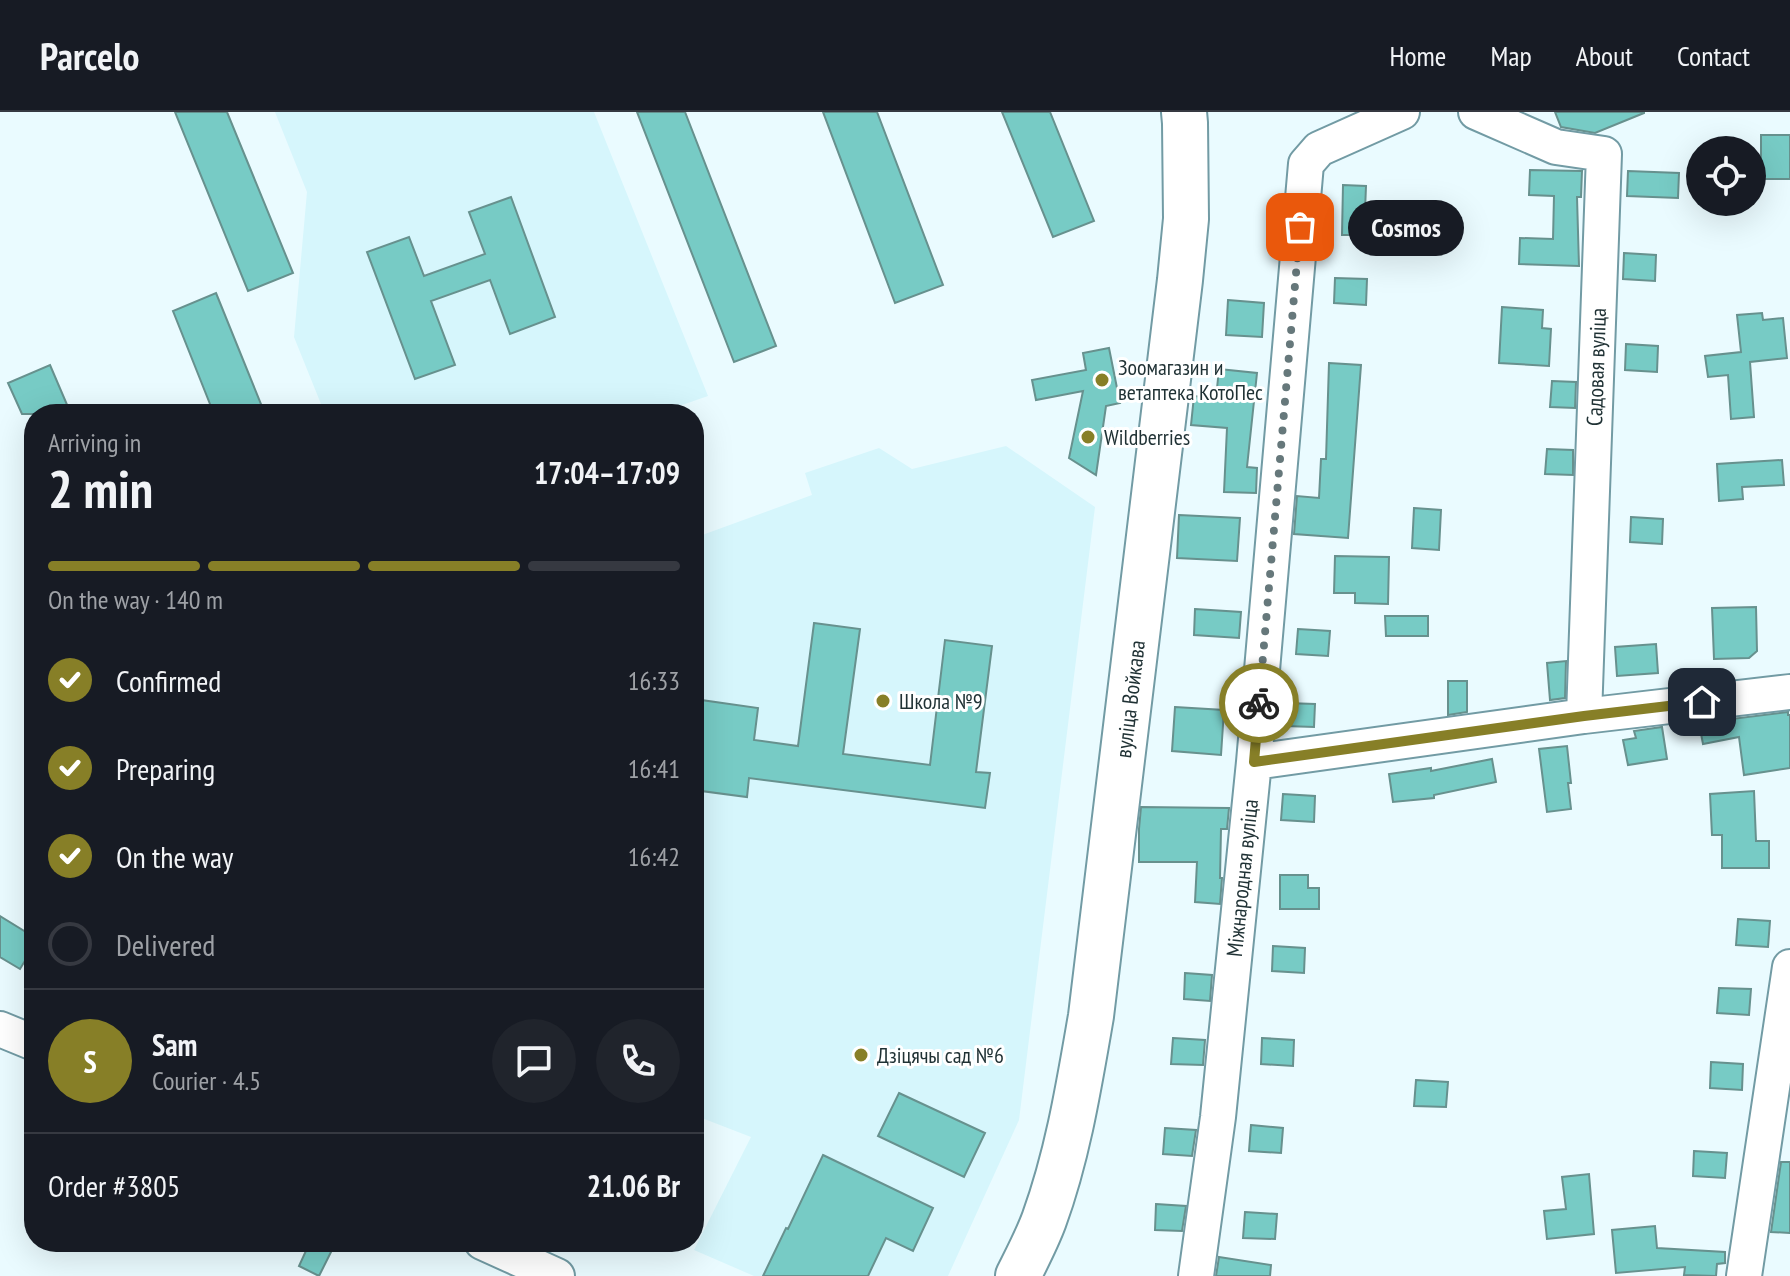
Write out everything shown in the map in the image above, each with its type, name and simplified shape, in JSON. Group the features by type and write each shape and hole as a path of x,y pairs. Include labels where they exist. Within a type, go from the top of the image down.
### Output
{"main road":[{"name":"вуліца Войкава","path":"1018,1276 1037,1238 1055,1183 1075,1111 1091,1016 1180,280 1186,219 1184,112"}],"street":[{"name":"Міжнародная вуліца","path":"1196,1276 1218,1117 1254,762 1306,164 1319,149 1402,112"},
{"name":"Садовая вуліца","path":"1476,112 1556,147 1604,154 1584,716"},
{"path":"1254,762 1584,716 1790,692"},
{"path":"1744,1276 1790,967"},
{"path":"0,1029 24,1039"},
{"path":"504,1252 557,1276"}],"shaded area":[{"path":"275,112 594,112 708,396 685,404 321,404 294,337 307,192"},
{"name":"Школа №9","path":"1006,446 1095,507 1019,1120 948,1276 754,1276 699,1252 704,1252 704,1230 751,1137 704,1119 704,534 812,495 805,473 879,448 912,469"}],"building":[{"path":"175,112 227,112 293,273 248,291"},
{"path":"637,112 685,112 776,346 734,362"},
{"path":"823,112 877,112 943,285 895,303"},
{"path":"1002,112 1050,112 1094,221 1053,237"},
{"path":"1555,112 1644,113 1595,133 1561,127"},
{"path":"1790,135 1790,179 1766,179 1766,136 1761,136"},
{"path":"1530,170 1582,171 1581,197 1577,197 1579,266 1519,264 1520,238 1553,239 1554,196 1529,195"},
{"path":"1628,171 1679,173 1678,198 1627,196"},
{"path":"1343,185 1366,186 1365,211 1372,211 1372,235 1342,235"},
{"path":"511,197 555,317 510,334 490,280 431,301 455,365 415,379 367,252 409,237 424,276 485,254 469,212"},
{"path":"1624,253 1656,255 1655,281 1623,279"},
{"path":"1335,278 1367,279 1366,305 1334,303"},
{"path":"216,293 261,404 210,404 173,311"},
{"path":"1228,300 1264,303 1262,337 1226,335"},
{"path":"1502,307 1543,310 1542,328 1551,329 1549,366 1499,363"},
{"path":"1762,313 1763,320 1783,318 1787,358 1750,362 1754,417 1731,419 1728,375 1708,377 1705,356 1741,352 1737,315"},
{"path":"1626,344 1658,346 1657,372 1625,370"},
{"path":"1109,348 1120,403 1106,406 1096,475 1069,458 1083,391 1036,400 1032,380 1086,370 1083,353"},
{"path":"1329,363 1361,365 1348,538 1294,534 1297,496 1319,498 1321,459 1326,459"},
{"path":"50,365 67,404 24,404 22,414 8,383"},
{"path":"1219,369 1257,373 1247,467 1257,468 1256,493 1224,492 1227,428 1191,425 1194,396 1216,398"},
{"path":"1552,381 1576,382 1575,408 1550,407"},
{"path":"1547,449 1573,450 1573,475 1545,474"},
{"path":"1782,460 1784,485 1742,487 1743,499 1719,501 1717,464"},
{"path":"1414,508 1441,510 1439,550 1412,548"},
{"path":"1179,515 1240,518 1237,561 1177,558"},
{"path":"1631,517 1663,519 1662,544 1630,542"},
{"path":"1335,556 1389,557 1388,604 1355,603 1355,593 1334,593"},
{"path":"1756,607 1757,651 1749,658 1714,659 1712,608"},
{"path":"1195,609 1241,612 1239,638 1194,635"},
{"path":"1385,616 1428,616 1428,636 1386,636"},
{"path":"814,623 860,629 843,754 930,765 945,640 992,646 976,772 990,773 985,808 749,778 747,797 704,791 704,700 758,708 754,740 798,746"},
{"path":"1298,629 1330,631 1328,656 1296,654"},
{"path":"1656,644 1658,673 1617,676 1615,647"},
{"path":"1566,661 1565,698 1550,700 1547,663"},
{"path":"1448,681 1467,681 1467,712 1448,715"},
{"path":"1286,703 1315,704 1314,727 1285,726"},
{"path":"1175,707 1224,710 1221,755 1172,751"},
{"path":"1788,712 1790,768 1744,775 1739,737 1703,744 1699,723"},
{"path":"1662,727 1667,759 1628,765 1623,740 1636,738 1634,731"},
{"path":"1567,746 1571,809 1547,812 1539,749"},
{"path":"1492,759 1496,782 1434,795 1434,798 1393,802 1389,774 1431,768 1431,771"},
{"path":"1754,791 1756,841 1769,841 1769,868 1722,868 1722,835 1712,835 1710,794"},
{"path":"1283,794 1315,796 1314,822 1281,820"},
{"path":"1141,807 1229,808 1227,829 1221,829 1220,904 1195,902 1197,862 1139,862"},
{"path":"1280,875 1308,875 1308,888 1319,888 1319,909 1280,909"},
{"path":"0,916 24,931 24,962 20,969 0,957"},
{"path":"1738,919 1770,921 1768,947 1736,945"},
{"path":"1273,946 1305,948 1304,973 1272,971"},
{"path":"1185,973 1212,975 1210,1001 1184,999"},
{"path":"1719,988 1751,989 1749,1015 1717,1013"},
{"path":"1173,1038 1205,1040 1203,1065 1171,1064"},
{"path":"1262,1038 1294,1040 1293,1066 1261,1064"},
{"path":"1711,1062 1743,1064 1742,1090 1710,1088"},
{"path":"1416,1080 1448,1082 1446,1107 1414,1106"},
{"path":"899,1093 985,1133 964,1177 878,1136"},
{"path":"1251,1125 1283,1128 1281,1153 1249,1151"},
{"path":"1165,1128 1196,1130 1192,1156 1163,1154"},
{"path":"1694,1151 1727,1153 1725,1178 1693,1176"},
{"path":"823,1155 933,1208 913,1251 886,1238 868,1276 763,1276 788,1229"},
{"path":"1781,1162 1790,1162 1790,1233 1771,1232"},
{"path":"1589,1174 1594,1234 1547,1239 1544,1211 1566,1209 1562,1177"},
{"path":"1156,1204 1186,1206 1182,1231 1155,1230"},
{"path":"1245,1212 1277,1214 1275,1239 1243,1238"},
{"path":"1655,1226 1657,1248 1725,1252 1725,1263 1717,1264 1716,1276 1684,1275 1685,1267 1616,1273 1612,1230"},
{"path":"305,1252 331,1252 319,1276 299,1266"},
{"path":"1219,1257 1271,1265 1270,1276 1216,1276"}],"way so far":[{"path":"1259,703 1300,227"}],"place":[{"name":"Cosmos","path":"1300,227"},
{"name":"Зоомагазин и ветаптека КотоПес","path":"1102,380"},
{"name":"Wildberries","path":"1088,437"},
{"name":"Школа №9","path":"883,701"},
{"name":"Дзіцячы сад №6","path":"861,1055"}],"route":[{"path":"1259,703 1254,762 1702,702"}]}
